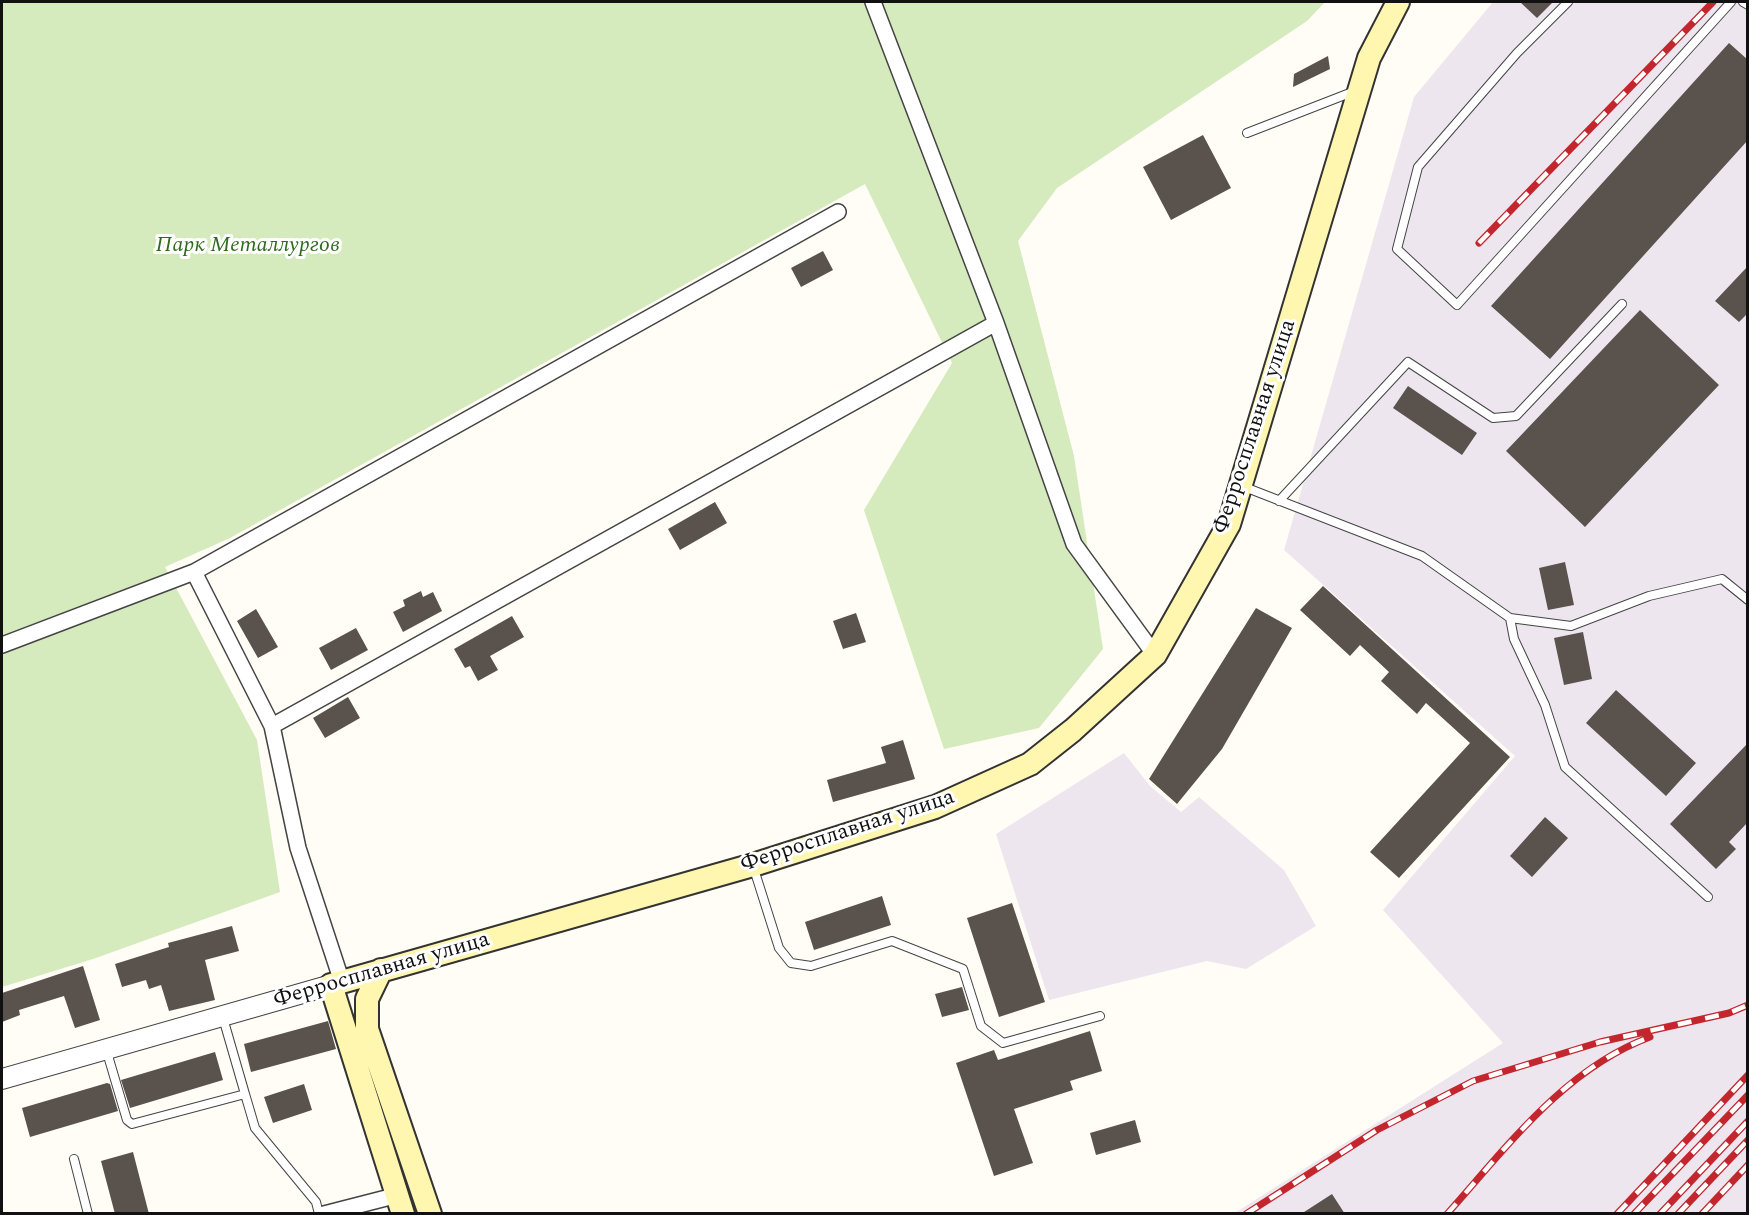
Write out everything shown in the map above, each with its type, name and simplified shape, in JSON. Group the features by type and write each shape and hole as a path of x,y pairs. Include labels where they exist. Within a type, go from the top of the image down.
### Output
{"main road":[{"name":"Ферросплавная улица","path":"337,984 753,865 935,807 1030,764 1073,730 1155,655 1229,524 1369,58 1398,2"},
{"path":"381,970 367,999 367,1029 430,1214"},
{"path":"337,984 400,1204"}],"street":[{"path":"873,2 996,323 1074,544 1155,655"},
{"path":"2,645 194,572 838,212"},
{"path":"272,726 996,323"},
{"path":"194,572 272,726 298,848 337,984"},
{"name":"Ферросплавная улица","path":"2,1079 337,984"},
{"path":"322,1214 400,1204"}],"lane":[{"path":"1568,2 1517,53 1418,167 1397,249 1457,305 1731,2"},
{"path":"1743,2 1748,5"},
{"path":"1247,133 1360,89"},
{"path":"1279,501 1408,362 1494,418 1516,416 1622,304"},
{"path":"1241,486 1422,556 1510,618 1570,626 1649,596 1722,579 1748,600"},
{"path":"1510,618 1514,639 1545,705 1565,767 1708,897"},
{"path":"753,865 779,948 791,963 812,966 892,941 963,969 981,1026 1003,1043 1101,1016"},
{"path":"223,1016 255,1128 316,1202 322,1214"},
{"path":"106,1049 127,1120 132,1124 245,1094"},
{"path":"74,1159 88,1214"}],"shaded area":[{"path":"1493,2 1747,2 1747,1213 1233,1214 1503,1043 1383,910 1515,756 1284,550 1414,97"},
{"path":"1124,753 1150,786 1181,812 1199,797 1284,870 1316,926 1246,969 1207,961 1049,1000 996,834"}],"green space":[{"name":"Парк Металлургов","path":"2,2 1325,2 1307,21 1057,188 1018,241 1074,456 1103,649 1039,728 944,749 864,510 952,363 865,184 230,538 165,567 257,740 280,892 93,959 2,987"}],"building":[{"path":"1520,2 1553,2 1537,18"},
{"path":"1729,43 1748,60 1748,140 1550,359 1491,306"},
{"path":"1328,56 1330,69 1293,87 1294,74"},
{"path":"1203,135 1231,188 1171,220 1143,167"},
{"path":"823,251 833,270 801,287 791,268"},
{"path":"1748,266 1748,313 1739,322 1715,301"},
{"path":"1640,310 1719,385 1585,527 1506,451"},
{"path":"1408,386 1477,433 1462,455 1393,408"},
{"path":"715,502 727,523 680,550 668,529"},
{"path":"1565,562 1574,605 1548,610 1539,568"},
{"path":"1323,586 1510,757 1399,878 1370,852 1470,743 1426,703 1417,714 1381,681 1389,672 1360,645 1350,656 1300,610"},
{"path":"421,591 423,597 433,592 442,611 403,632 393,612 405,606 403,600"},
{"path":"1256,608 1292,628 1222,749 1177,804 1149,779"},
{"path":"256,609 278,647 258,658 237,621"},
{"path":"856,613 866,642 843,649 833,621"},
{"path":"512,616 524,637 490,656 498,670 478,681 470,666 465,668 454,649"},
{"path":"356,628 368,650 331,670 319,648"},
{"path":"1583,632 1592,679 1564,685 1554,638"},
{"path":"1616,690 1696,763 1666,796 1586,723"},
{"path":"348,697 360,718 325,738 313,718"},
{"path":"903,740 915,779 833,802 827,780 886,763 881,747"},
{"path":"1748,743 1748,822 1729,842 1736,849 1716,869 1670,824"},
{"path":"1545,817 1568,838 1532,877 1510,856"},
{"path":"882,896 891,925 814,950 805,922"},
{"path":"1012,903 1045,1002 999,1017 967,918"},
{"path":"232,926 239,951 205,960 215,1000 169,1011 161,985 149,989 146,980 122,987 115,964 169,947 168,943"},
{"path":"83,966 100,1020 75,1028 64,996 19,1010 20,1015 2,1022 2,993"},
{"path":"962,987 969,1010 942,1017 935,994"},
{"path":"328,1021 336,1049 251,1072 244,1044"},
{"path":"1090,1031 1102,1071 1070,1081 1073,1090 1014,1109 1033,1163 994,1176 956,1063 994,1050 998,1060"},
{"path":"215,1052 223,1080 130,1108 121,1080"},
{"path":"110,1084 118,1111 30,1137 22,1108"},
{"path":"304,1084 312,1110 273,1123 264,1097"},
{"path":"1135,1120 1141,1142 1096,1155 1090,1133"},
{"path":"133,1152 149,1214 115,1214 101,1161"},
{"path":"1332,1194 1345,1214 1301,1214"}],"railway":[{"path":"1479,243 1713,2"},
{"path":"1246,1214 1377,1130 1473,1081 1600,1042 1729,1013 1748,1005"},
{"path":"1447,1214 1515,1137 1564,1089 1619,1051 1650,1037"},
{"path":"1617,1214 1748,1075"},
{"path":"1634,1214 1748,1095"},
{"path":"1660,1214 1748,1121"},
{"path":"1678,1214 1748,1140"},
{"path":"1702,1214 1748,1165"}]}
